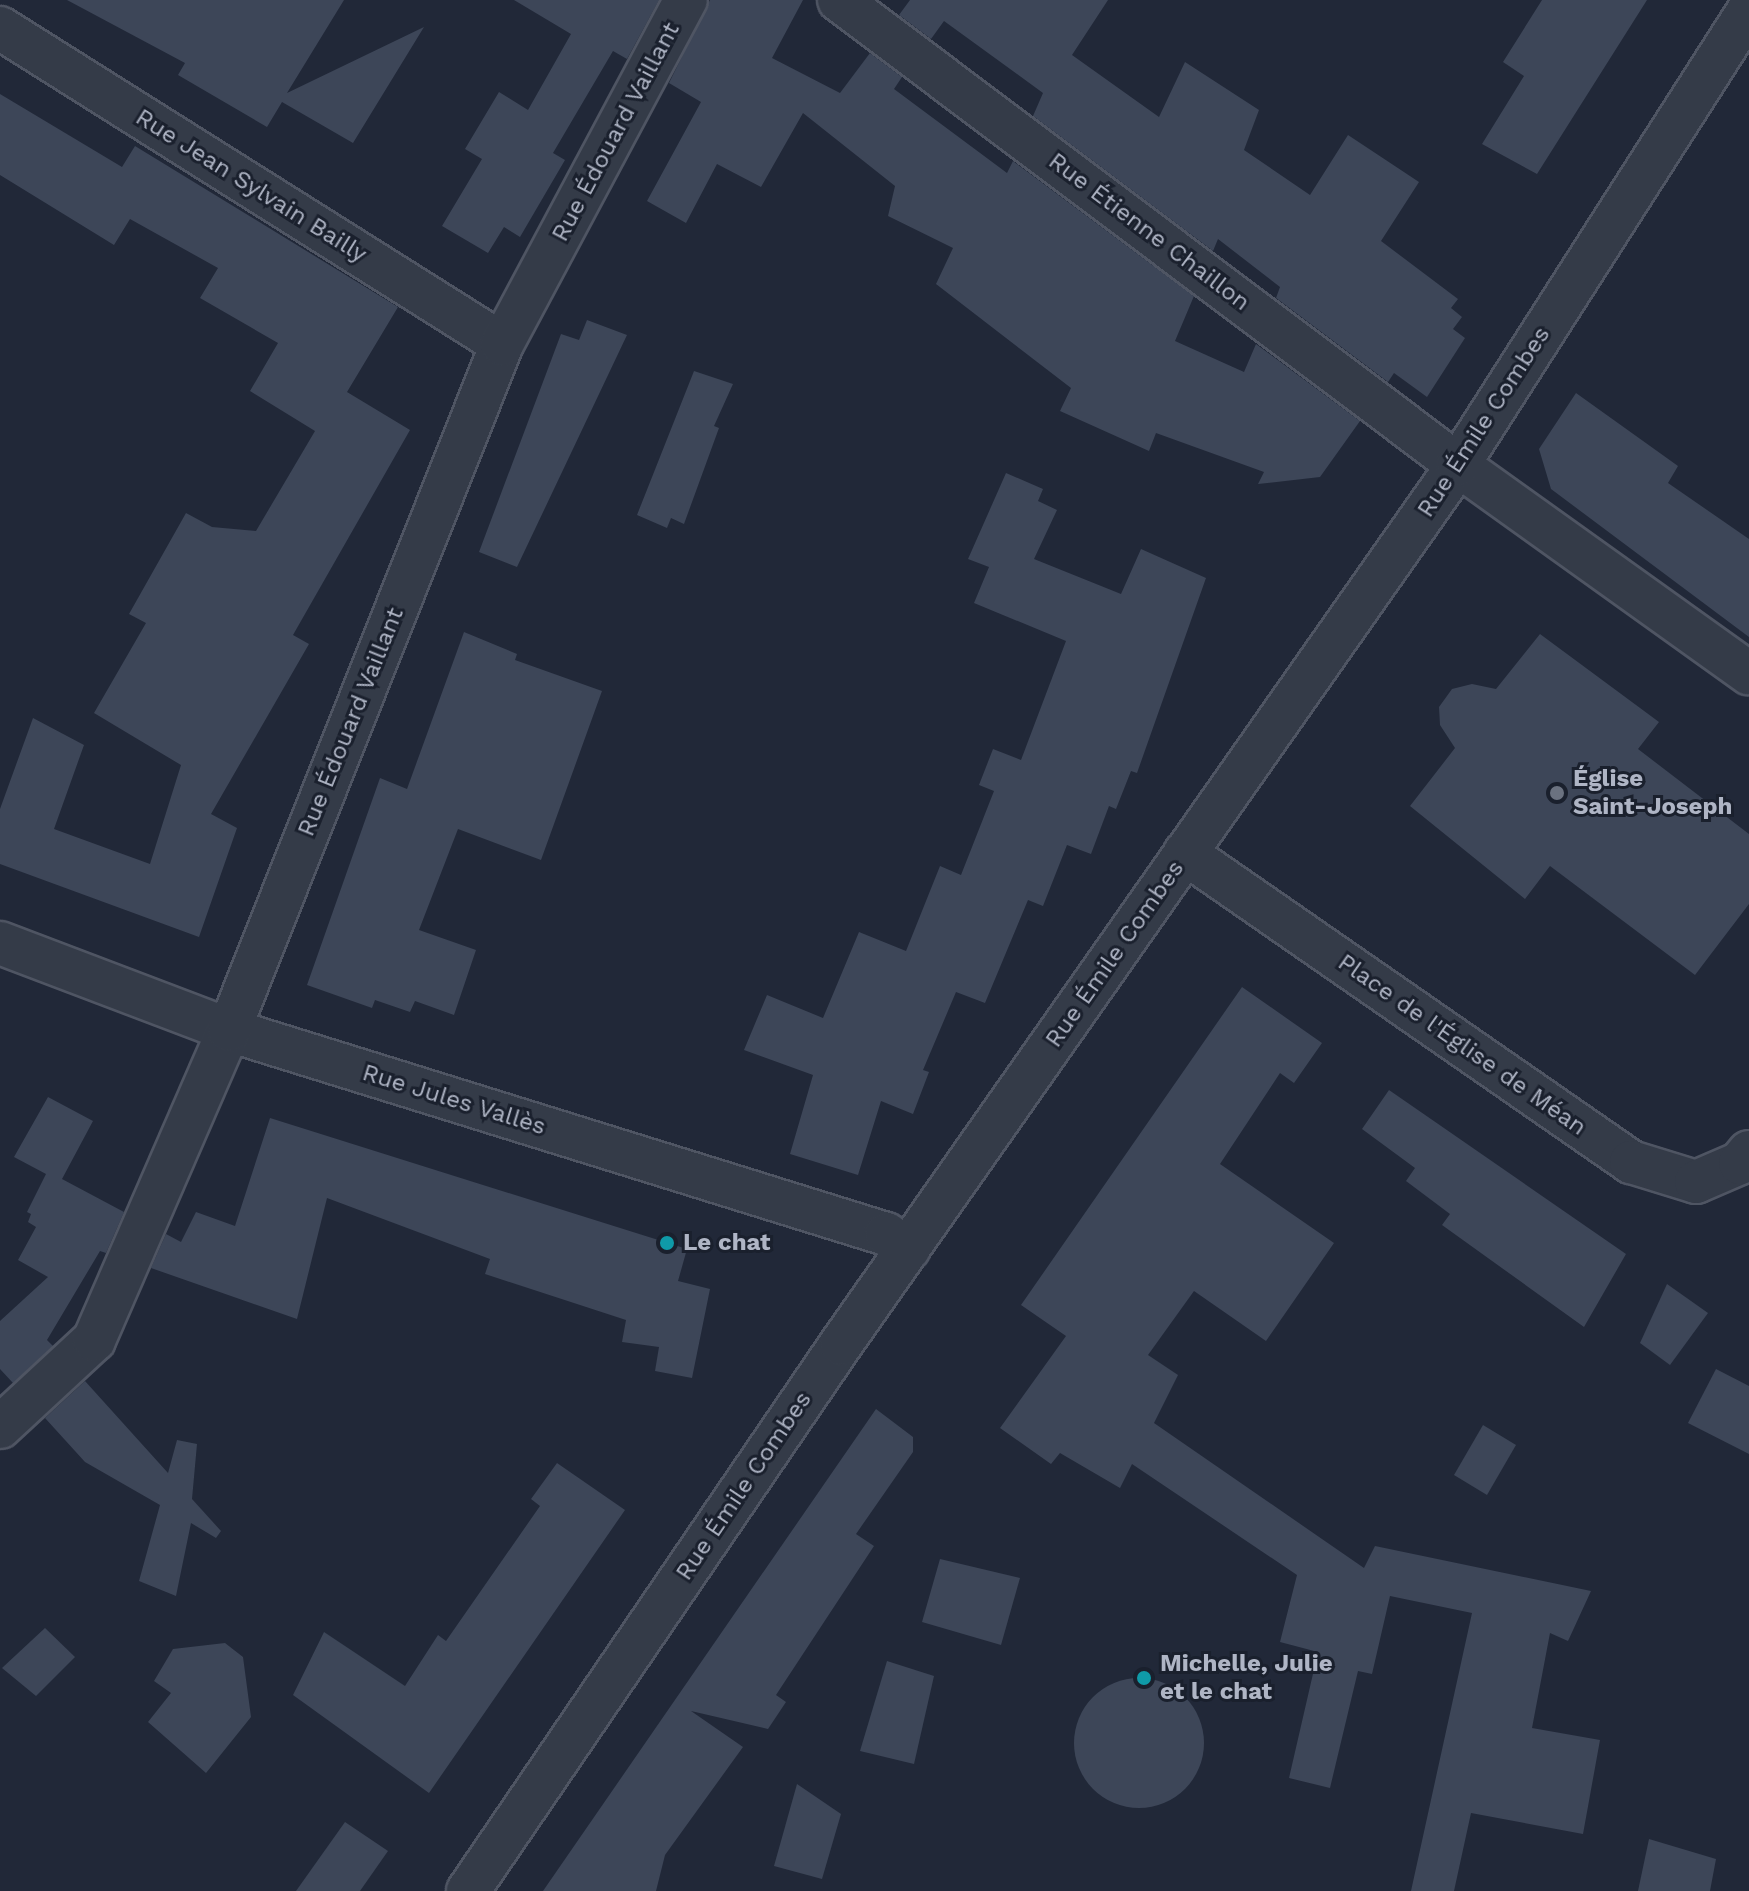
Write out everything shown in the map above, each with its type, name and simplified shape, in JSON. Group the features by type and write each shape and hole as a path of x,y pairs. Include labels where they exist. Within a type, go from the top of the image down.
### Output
{"street":[{"name":"Rue Édouard Vaillant","path":"0,1427 94,1340 229,1030 502,344 686,0"},
{"name":"Rue Étienne Chaillon","path":"839,0 1458,465"},
{"name":"Rue Émile Combes","path":"468,1891 909,1249 1458,465 1749,10"},
{"name":"Rue Jean Sylvain Bailly","path":"0,28 502,344"},
{"path":"1458,465 1749,673"},
{"name":"Place de l'Église de Méan","path":"1185,853 1631,1162 1696,1182 1740,1163 1749,1152"},
{"name":"Rue Jules Vallès","path":"0,943 229,1030 886,1234 909,1249"}],"building":[{"path":"67,0 344,0 287,93 424,27 353,143 282,102 267,127 178,75 185,63"},
{"path":"514,0 659,0 627,59 613,51 553,153 565,160 520,237 504,227 488,253 442,226 482,159 465,149 499,92 528,110 571,34"},
{"path":"710,0 803,0 772,58 840,93 870,53 902,77 894,89 1007,173 1013,161 1194,296 1175,341 1244,372 1256,344 1360,421 1320,477 1258,484 1264,472 1156,433 1149,451 1060,411 1071,388 936,284 953,248 888,216 895,186 803,113 761,187 717,164 686,223 647,201 701,102 669,83"},
{"path":"910,0 1108,0 1072,55 1159,117 1185,62 1259,110 1244,150 1310,195 1348,135 1419,182 1381,241 1458,299 1451,308 1462,317 1453,329 1465,338 1427,397 1394,373 1388,382 1276,298 1280,287 1218,239 1213,251 1033,116 1043,93 944,21 931,39 899,15"},
{"path":"1542,0 1647,0 1537,174 1482,144 1524,76 1503,62"},
{"path":"0,94 122,167 135,146 398,307 347,392 410,430 293,635 309,644 211,814 237,828 199,937 0,864 0,809 33,718 84,745 54,829 150,864 181,765 94,713 146,623 129,614 186,513 212,527 256,531 315,431 250,391 278,343 200,298 218,268 130,219 114,245 0,175"},
{"path":"587,320 627,335 517,567 479,552 561,334 579,340"},
{"path":"694,371 733,384 714,426 719,428 684,524 671,518 667,528 637,515"},
{"path":"1576,393 1678,466 1668,483 1749,539 1749,637 1551,489 1539,449"},
{"path":"1006,473 1043,489 1038,501 1057,510 1034,559 1121,594 1141,549 1206,578 1137,773 1131,771 1116,809 1109,806 1091,854 1067,845 1043,906 1028,900 985,1003 956,992 923,1070 929,1072 913,1114 881,1101 858,1175 790,1154 813,1075 744,1050 767,995 823,1018 859,932 906,951 940,866 961,875 994,791 979,785 993,749 1021,760 1066,641 974,603 989,567 968,559"},
{"path":"464,632 517,654 515,660 602,691 541,860 458,829 419,930 476,950 454,1015 415,1001 410,1012 375,1000 372,1008 307,985 380,778 407,789"},
{"name":"Église Saint-Joseph","path":"1540,634 1659,722 1638,749 1749,834 1749,904 1695,975 1550,866 1525,899 1410,806 1455,748 1440,725 1439,707 1452,689 1472,684 1496,689"},
{"path":"1242,987 1322,1043 1294,1083 1280,1073 1220,1164 1334,1243 1266,1341 1194,1291 1148,1355 1178,1375 1154,1423 1364,1568 1375,1546 1591,1591 1568,1641 1550,1633 1532,1728 1600,1740 1583,1834 1471,1813 1454,1891 1411,1891 1472,1613 1390,1596 1372,1674 1358,1671 1330,1788 1289,1778 1318,1652 1280,1642 1297,1575 1132,1464 1120,1488 1060,1453 1051,1464 1000,1428 1066,1336 1021,1305"},
{"path":"1389,1090 1626,1254 1584,1327 1442,1225 1450,1214 1406,1181 1415,1168 1362,1129"},
{"path":"48,1097 93,1121 62,1179 124,1212 106,1253 100,1251 47,1340 53,1346 13,1383 0,1369 0,1321 48,1277 18,1260 36,1227 28,1222 31,1214 27,1212 46,1174 14,1157"},
{"path":"270,1118 687,1249 678,1281 710,1289 692,1378 655,1371 659,1347 622,1342 626,1320 485,1274 490,1259 327,1198 297,1319 151,1268 166,1234 181,1242 196,1212 235,1226"},
{"path":"1667,1284 1708,1313 1670,1365 1640,1343"},
{"path":"1716,1369 1749,1386 1749,1454 1688,1423"},
{"path":"85,1381 168,1473 177,1440 197,1444 192,1499 221,1531 216,1538 191,1523 176,1596 139,1581 160,1505 85,1462 45,1418"},
{"path":"876,1409 913,1437 913,1452 856,1534 874,1546 776,1695 786,1702 768,1729 691,1711 743,1747 665,1855 656,1891 543,1891"},
{"path":"1483,1425 1516,1445 1487,1495 1454,1475"},
{"path":"557,1463 625,1510 429,1793 293,1695 324,1632 405,1686 438,1635 446,1641 540,1506 531,1499"},
{"path":"940,1559 1020,1578 1001,1645 922,1622"},
{"path":"45,1628 75,1657 36,1696 2,1668"},
{"path":"225,1643 243,1657 251,1717 206,1773 148,1722 171,1693 154,1681 173,1649"},
{"path":"887,1661 934,1676 914,1764 860,1751"},
{"path":"1139,1678 1164,1683 1185,1697 1199,1718 1204,1743 1199,1768 1185,1789 1164,1803 1139,1808 1114,1803 1093,1789 1079,1768 1074,1743 1079,1718 1093,1697 1114,1683"},
{"path":"797,1784 841,1814 822,1879 774,1866"},
{"path":"345,1822 388,1851 360,1891 296,1891"},
{"path":"1649,1839 1716,1859 1710,1891 1638,1891"}],"place":[{"name":"Église Saint-Joseph","path":"1557,793"},
{"name":"Le chat","path":"667,1243"},
{"name":"Michelle, Julie et le chat","path":"1144,1678"}]}
